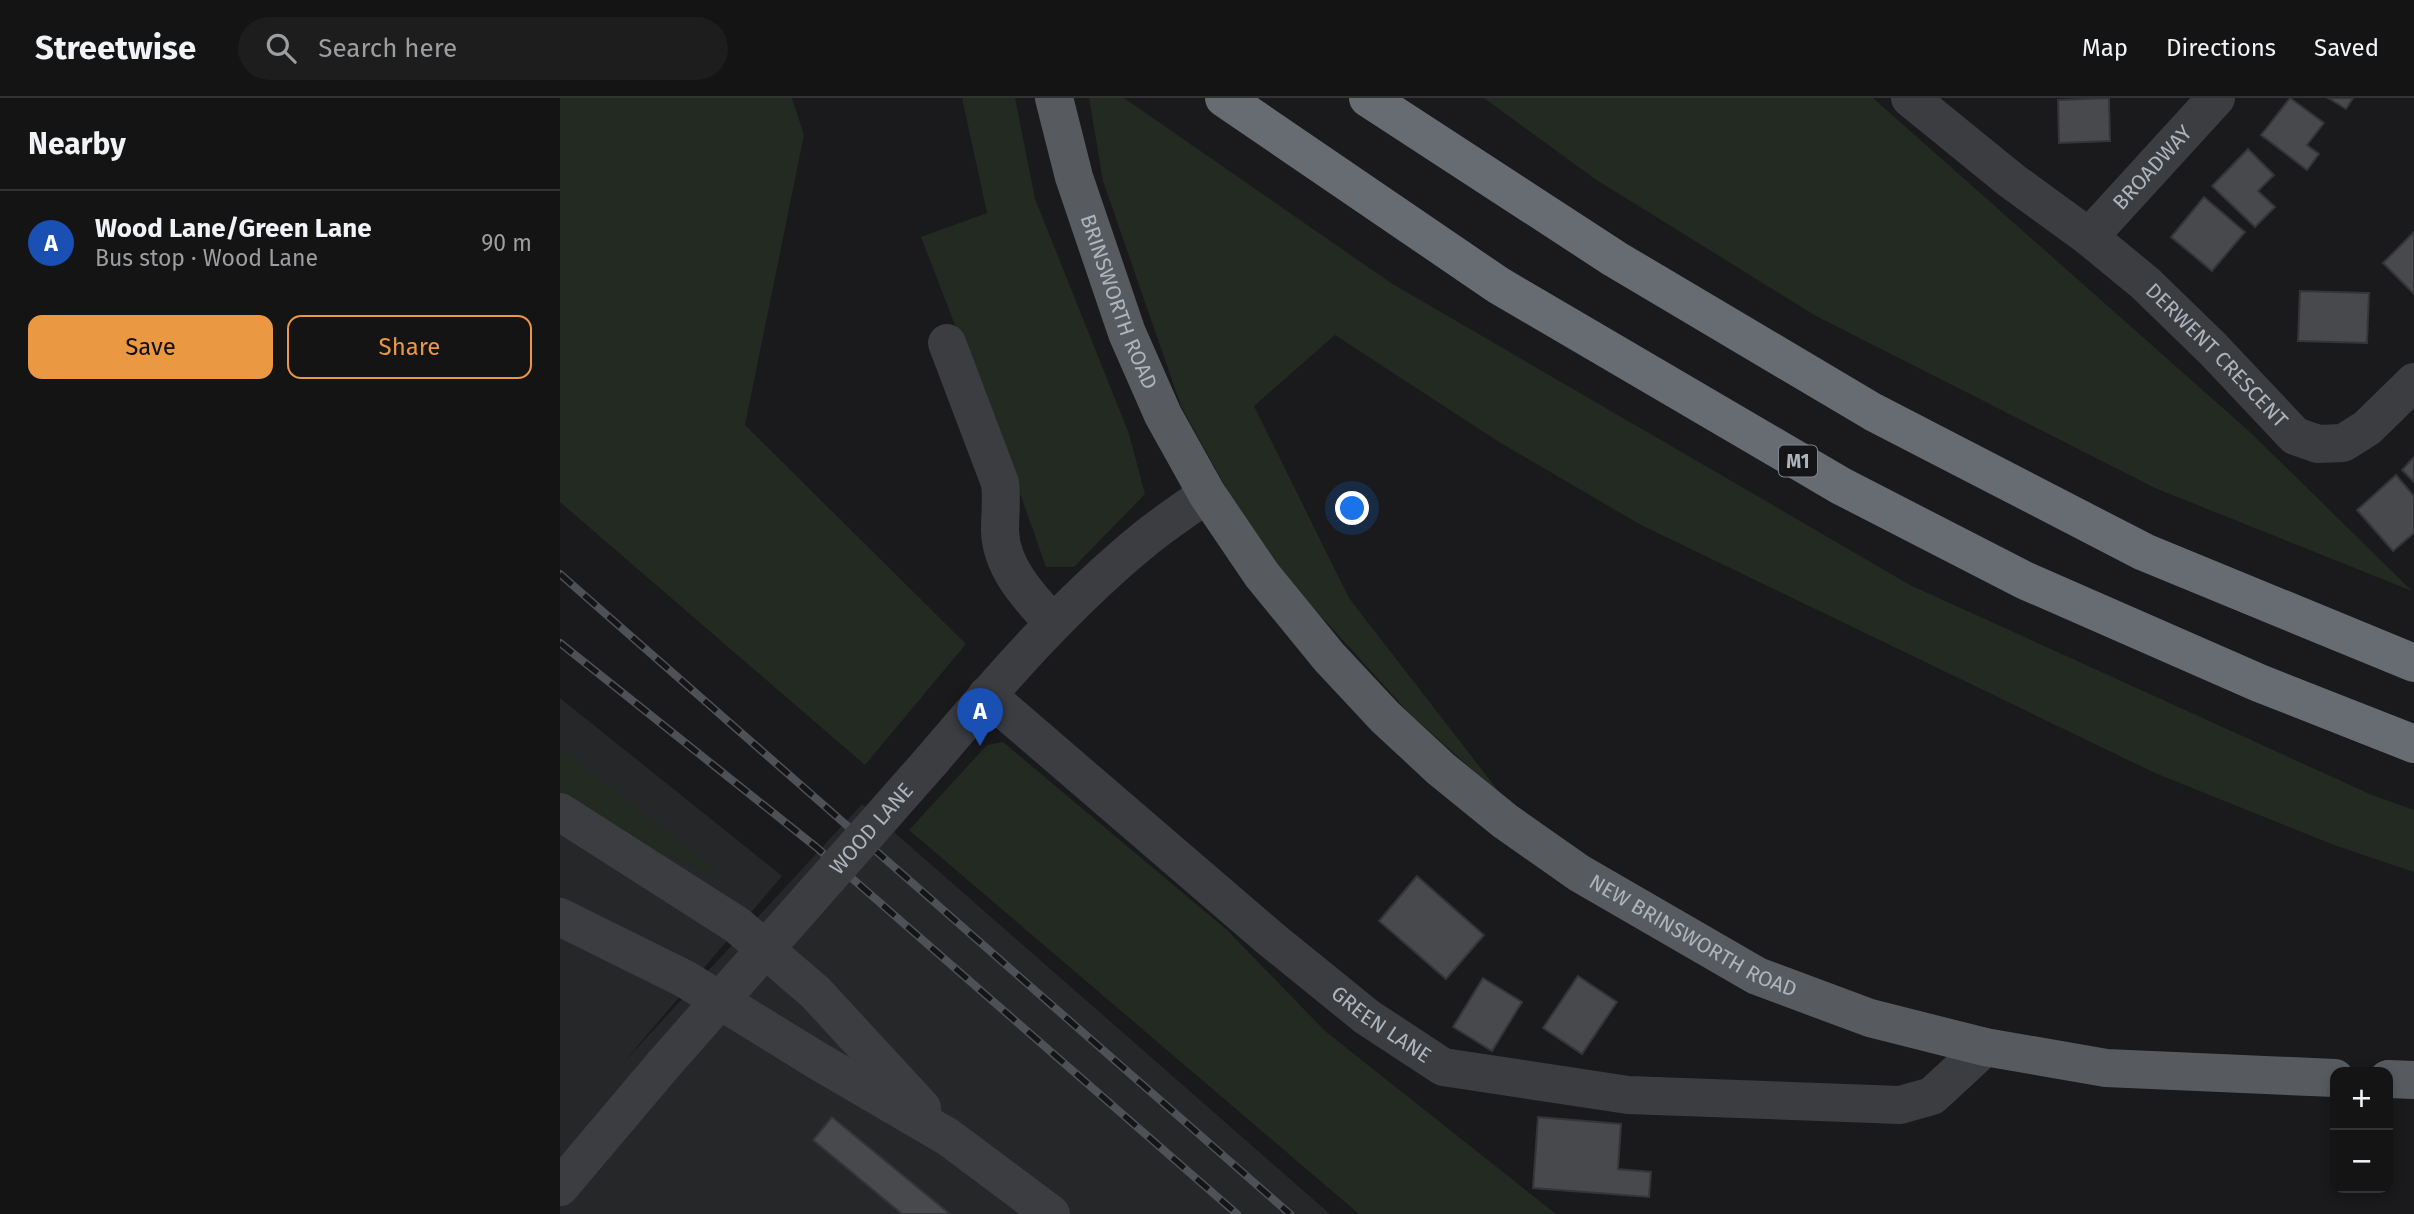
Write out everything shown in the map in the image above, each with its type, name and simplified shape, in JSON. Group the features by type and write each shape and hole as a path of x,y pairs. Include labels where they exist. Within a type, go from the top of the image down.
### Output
{"highway":[{"name":"M1","path":"1224,98 1498,285 1841,486 2026,581 2259,683 2414,744"},
{"path":"1368,98 1615,259 1873,412 2144,552 2414,663"}],"main road":[{"name":"BRINSWORTH ROAD","path":"1054,98 1074,177 1127,333 1163,415 1207,494"},
{"name":"NEW BRINSWORTH ROAD","path":"1207,494 1262,575 1329,657 1385,717 1441,769 1505,821 1579,873 1758,976 1870,1018 1985,1047 2106,1068 2330,1078"},
{"path":"2393,1079 2414,1080"}],"street":[{"path":"1910,98 2012,181 2089,237"},
{"name":"BROADWAY","path":"2089,237 2216,98"},
{"name":"DERWENT CRESCENT","path":"2089,237 2174,312 2295,436 2318,444 2343,443 2367,428 2414,382"},
{"path":"947,343 1000,483 1000,533 1007,562 1025,592 1053,624"},
{"name":"WOOD LANE","path":"560,1187 663,1065 932,761 987,695 1053,624 1146,537 1207,494"},
{"name":"GREEN LANE","path":"987,695 1346,1000 1443,1067 1628,1095 1900,1105 1932,1096 1985,1047"},
{"path":"560,812 737,925 815,992 948,1137"},
{"path":"560,917 685,979 948,1137 1051,1214"}],"shaded area":[{"path":"560,98 792,98 804,135 745,425 966,644 865,765 560,502"},
{"path":"962,98 1015,98 1035,199 1129,434 1145,494 1074,567 1046,567 921,237 987,213"},
{"path":"1089,98 1124,98 1391,283 1910,585 2372,795 2414,810 2414,872 2334,845 2155,773 1641,525 1499,442 1335,335 1254,406 1349,598 1503,797 1409,713 1259,548 1181,406 1103,181"},
{"path":"1484,98 1873,98 2251,433 2412,591 2155,488 1816,316 1595,179"},
{"path":"560,698 782,876 624,1062 862,804 1330,1214 560,1214"},
{"path":"1003,742 1227,930 1325,1031 1556,1214 1359,1214 909,830 987,745"},
{"path":"560,749 725,878 560,812"}],"building":[{"path":"2109,98 2110,141 2059,143 2058,100"},
{"path":"2290,98 2324,123 2307,145 2319,154 2307,170 2261,135"},
{"path":"2328,98 2353,98 2346,109"},
{"path":"2248,149 2274,175 2258,191 2275,207 2255,227 2212,186"},
{"path":"2204,197 2245,232 2212,271 2171,237"},
{"path":"2414,232 2414,294 2383,263"},
{"path":"2300,291 2369,293 2367,343 2298,341"},
{"path":"2414,457 2414,482 2402,470"},
{"path":"2396,475 2414,496 2414,533 2393,551 2357,510"},
{"path":"1417,876 1484,935 1446,979 1379,921"},
{"path":"1578,976 1617,1002 1582,1054 1543,1028"},
{"path":"1483,978 1522,1002 1492,1051 1453,1027"},
{"path":"832,1117 950,1214 902,1214 813,1140"},
{"path":"1538,1117 1621,1124 1618,1169 1651,1172 1649,1197 1533,1188"}],"railway":[{"path":"560,574 1290,1214"},
{"path":"560,643 816,847 1237,1214"}],"place":[{"name":"Wood Lane/Green Lane","path":"980,746"}]}
